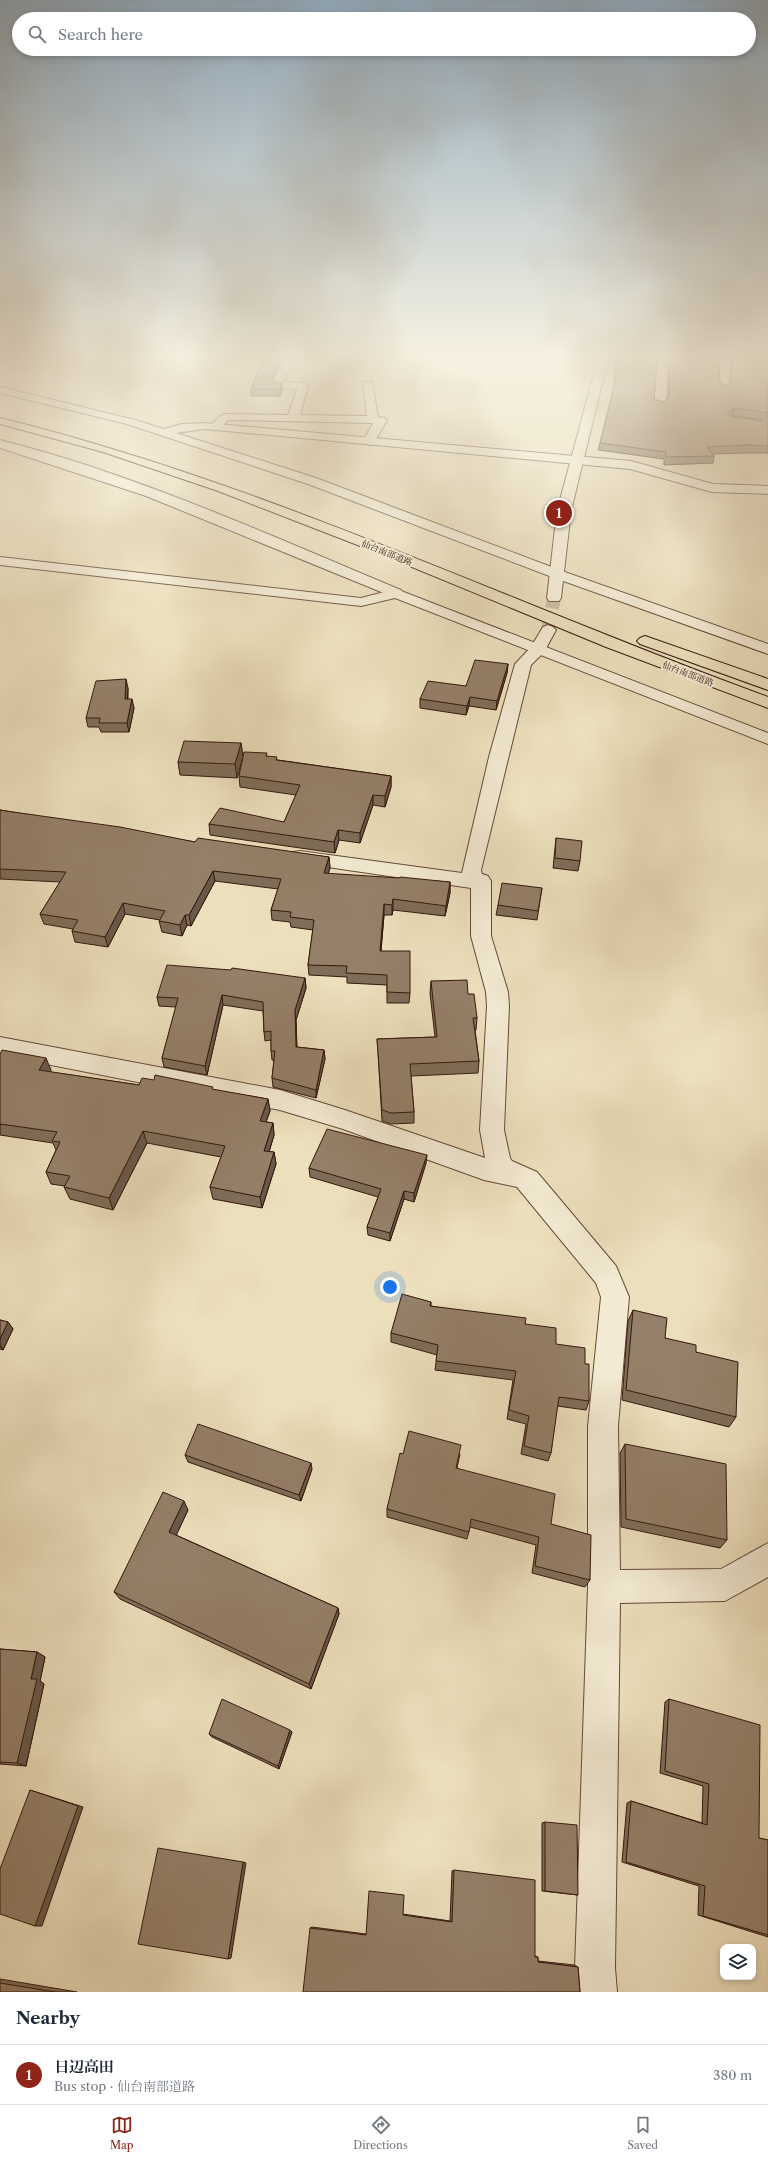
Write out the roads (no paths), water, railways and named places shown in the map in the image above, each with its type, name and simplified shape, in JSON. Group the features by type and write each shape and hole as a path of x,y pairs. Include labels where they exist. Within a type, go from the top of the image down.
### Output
{"highway":[{"name":"仙台南部道路","path":"115,452 222,488 561,624 768,703"},
{"name":"仙台南部道路","path":"147,452 236,481 355,526 610,628"},
{"name":"仙台南部道路","path":"632,636 768,685"}],"street":[{"path":"28,452 144,490 396,592 543,639 768,739"},
{"path":"225,452 312,481 557,574 768,649"},
{"path":"489,452 641,466 712,488 768,490"},
{"path":"554,598 564,511 579,452"},
{"path":"0,561 361,602 396,592"},
{"path":"473,881 471,870 475,849 523,664 543,639"},
{"path":"283,854 481,881 481,936 497,992 492,1130 498,1159 503,1169 528,1180 606,1275 615,1296 603,1426 604,1587 595,1968 597,1992"},
{"path":"0,1046 280,1100 346,1120 484,1169 528,1180"},
{"path":"604,1587 725,1585 768,1560"}],"tunnel":[{"path":"548,630 554,598"}],"place":[{"name":"日辺高田","path":"559,513"}]}
